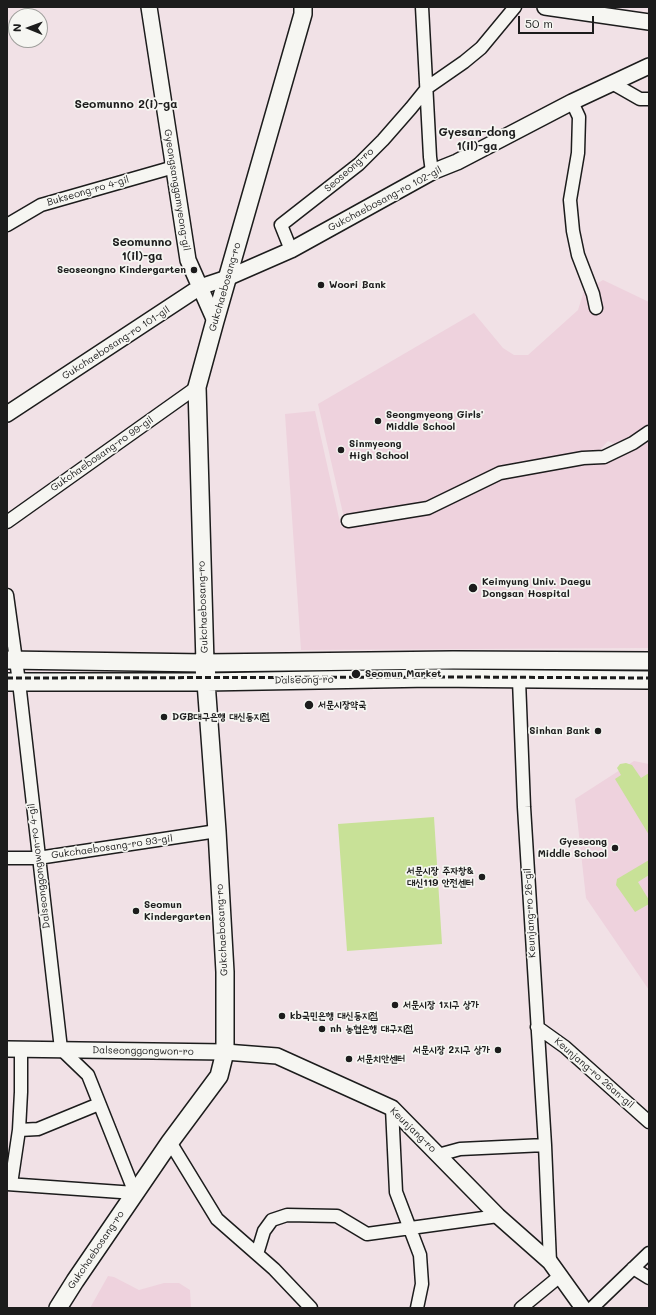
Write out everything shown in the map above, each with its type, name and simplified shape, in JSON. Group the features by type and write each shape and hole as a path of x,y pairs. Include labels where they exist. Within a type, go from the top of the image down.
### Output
{"main road":[{"name":"Gukchaebosang-ro","path":"58,1308 170,1142 219,1076 225,1052 225,972 205,663 197,387 303,14 303,7"},
{"path":"11,659 205,663 453,660 649,661"},
{"name":"Dalseong-ro","path":"13,682 206,682 431,678 649,680"}],"street":[{"name":"Gyeongsanggamyeong-gil","path":"149,7 188,260 215,321"},
{"path":"422,7 432,172"},
{"name":"Seoseong-ro","path":"291,250 281,225 359,164 383,140 428,87 464,62 481,48 515,7"},
{"path":"545,7 649,22"},
{"name":"Gukchaebosang-ro 102-gil","path":"227,278 291,250 432,172 457,162 572,102 649,66"},
{"path":"612,83 640,99 649,98"},
{"path":"572,102 579,117 578,153 570,200 573,231 578,255 593,294 596,308"},
{"name":"Bukseong-ro 4-gil","path":"7,225 41,205 174,167"},
{"name":"Gukchaebosang-ro 101-gil","path":"7,414 200,288 227,278"},
{"name":"Gukchaebosang-ro 99-gil","path":"7,522 197,387"},
{"path":"348,520 428,508 500,473 583,458 604,457 633,444 649,432"},
{"name":"Dalseonggongwon-ro 4-gil","path":"7,595 13,682 38,858 61,1050"},
{"name":"Keunjang-ro 26-gil","path":"519,680 524,815 545,1145 550,1262"},
{"name":"Gukchaebosang-ro 93-gil","path":"7,858 38,858 216,831"},
{"name":"Keunjang-ro 26an-gil","path":"537,1027 565,1047 649,1122"},
{"name":"Dalseonggongwon-ro","path":"9,1184 19,1130 21,1092 14,1049 225,1052"},
{"path":"9,1184 135,1193 88,1075 61,1050"},
{"name":"Keunjang-ro","path":"225,1052 277,1056 392,1108 498,1216 550,1262 583,1308"},
{"path":"19,1130 38,1129 100,1104"},
{"path":"392,1108 396,1192 420,1255 422,1284 417,1308"},
{"path":"170,1142 217,1219 274,1269 311,1308"},
{"path":"438,1155 460,1150 545,1145"},
{"path":"257,1254 264,1231 272,1220 287,1215 337,1216 367,1234 498,1216"},
{"path":"592,1308 649,1253"},
{"path":"633,1268 649,1278"},
{"path":"521,1308 560,1276"}],"shaded area":[{"path":"603,280 649,302 649,427 621,447 608,441 596,454 502,469 427,504 344,518 318,404 474,313 503,348 514,355 528,355 578,310 584,291"},
{"name":"Keimyung Univ. Daegu Dongsan Hospital","path":"315,411 341,527 386,519 501,476 584,461 649,439 649,648 301,650 285,414"},
{"name":"Gyeseong Middle School","path":"634,761 649,764 649,990 586,898 575,799"},
{"path":"108,1276 114,1277 139,1290 164,1283 179,1283 190,1290 191,1308 90,1308"}],"green space":[{"path":"626,763 632,765 641,778 649,773 649,835 615,779 621,775 617,768 620,764"},
{"path":"434,817 442,944 347,951 338,824"},
{"path":"649,860 649,875 638,882 649,900 649,904 635,912 616,885 617,879"}],"railway":[{"path":"7,678 649,678"}],"place":[{"name":"Seoseongno Kindergarten","path":"194,270"},
{"name":"Woori Bank","path":"321,285"},
{"name":"Seongmyeong Girls' Middle School","path":"378,421"},
{"name":"Sinmyeong High School","path":"341,450"},
{"name":"Keimyung Univ. Daegu Dongsan Hospital","path":"473,588"},
{"name":"Seomun Market","path":"356,674"},
{"name":"서문시장약국","path":"309,705"},
{"name":"DGB대구은행 대신동지점","path":"164,717"},
{"name":"Sinhan Bank","path":"598,731"},
{"name":"Gyeseong Middle School","path":"615,848"},
{"name":"서문시장 주자창& 대신119 안전센터","path":"482,877"},
{"name":"Seomun Kindergarten","path":"136,911"},
{"name":"서문시장 1지구 상가","path":"395,1005"},
{"name":"kb국민은행 대신동지점","path":"282,1016"},
{"name":"nh 농협은행 대구지점","path":"322,1029"},
{"name":"서문시장 2지구 상가","path":"498,1050"},
{"name":"서문치안센터","path":"349,1059"}],"district":[{"name":"Seomunno 2(i)-ga","path":"126,104"},
{"name":"Gyesan-dong 1(il)-ga","path":"477,139"},
{"name":"Seomunno 1(il)-ga","path":"142,249"}]}
